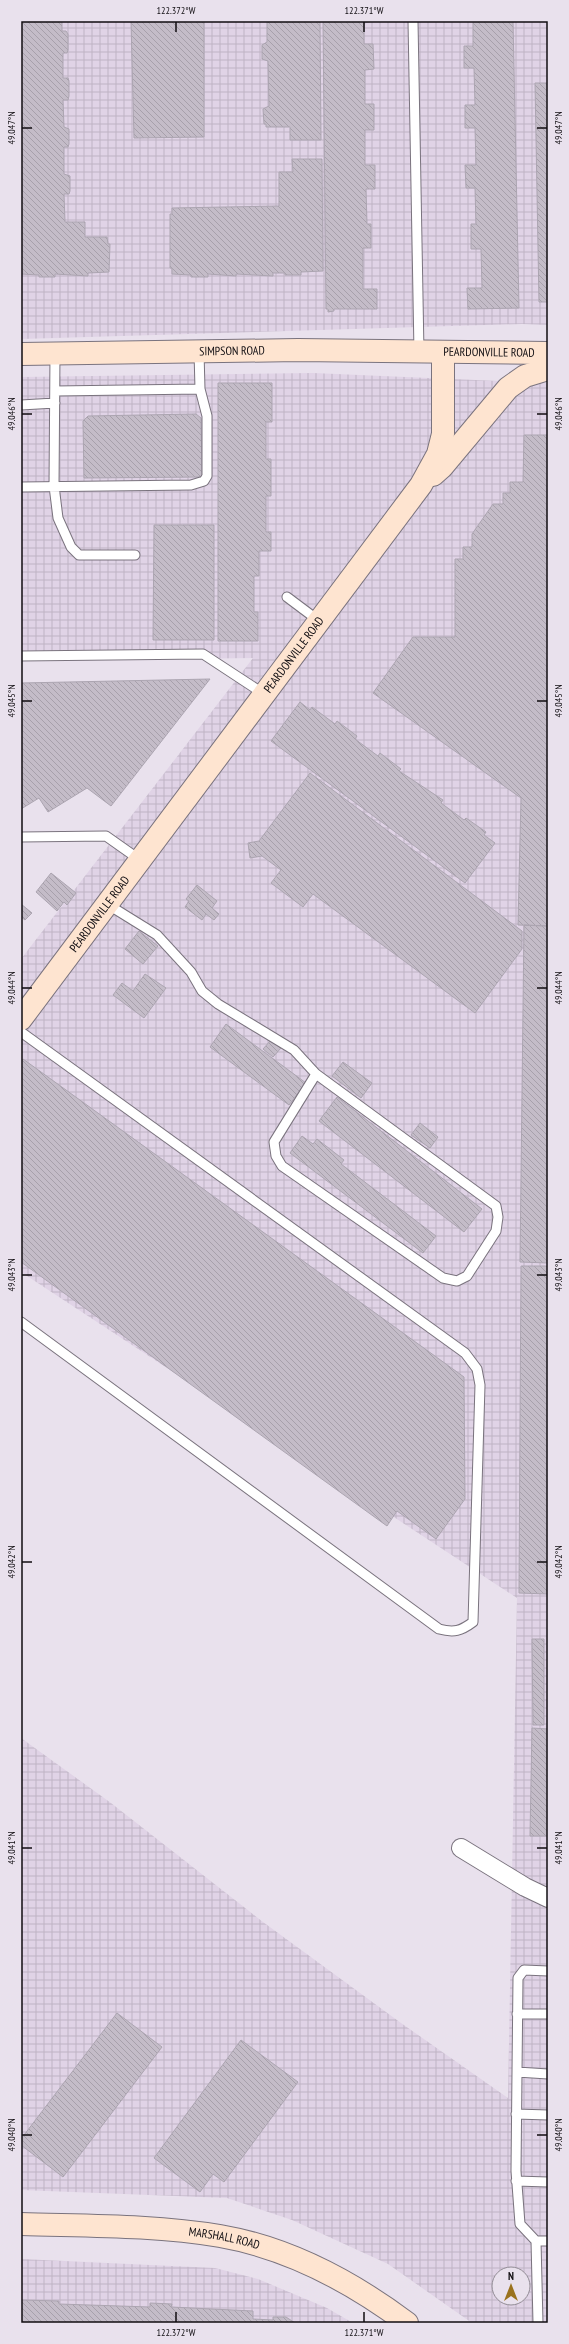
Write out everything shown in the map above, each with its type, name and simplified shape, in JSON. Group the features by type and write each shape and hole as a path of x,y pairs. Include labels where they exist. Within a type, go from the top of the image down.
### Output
{"main road":[{"name":"SIMPSON ROAD","path":"21,354 443,352"},
{"name":"PEARDONVILLE ROAD","path":"21,1019 421,485 438,454 443,434 443,352 548,353"},
{"path":"421,485 442,467 508,388 525,376 548,369"},
{"name":"MARSHALL ROAD","path":"21,2224 175,2231 220,2236 256,2245 331,2274 372,2297 407,2323"}],"street":[{"path":"461,1848 525,1887 548,1898"}],"lane":[{"path":"413,21 419,352"},
{"path":"21,488 54,486 191,485 204,481 207,476 207,416 200,389 199,352"},
{"path":"55,353 54,486 58,518 70,548 79,556 135,556"},
{"path":"55,391 200,389"},
{"path":"21,405 55,404"},
{"path":"287,597 319,621"},
{"path":"21,656 203,654 264,694"},
{"path":"21,837 106,836 140,860"},
{"path":"106,904 157,935 191,972 202,991 218,1004 294,1050 316,1074 496,1206 498,1217 496,1231 467,1276 457,1281 443,1278 282,1166 276,1156 274,1142 316,1074"},
{"path":"21,1032 465,1353 477,1369 480,1385 474,1622 462,1630 449,1632 439,1629 21,1322"},
{"path":"538,2323 536,2241 520,2224 516,2181 518,1978 524,1970 548,1971"},
{"path":"517,2014 548,2014"},
{"path":"517,2072 548,2074"},
{"path":"516,2114 548,2115"},
{"path":"516,2181 548,2182"},
{"path":"536,2241 548,2241"}],"shaded area":[{"path":"21,21 548,21 548,325 522,324 21,339"},
{"path":"313,373 548,383 548,2323 472,2323 388,2264 292,2220 227,2198 21,2190 21,1738 111,1803 263,1922 401,2023 508,2098 517,1598 21,1272 21,959 253,658 21,661 21,377"},
{"path":"21,2259 215,2268 258,2279 327,2308 353,2323 21,2323"}],"building":[{"path":"21,21 62,21 62,31 66,31 68,34 68,50 67,53 63,53 63,78 68,78 69,81 68,100 63,100 64,127 69,129 69,144 68,147 64,147 64,174 70,176 69,194 64,194 65,222 85,222 85,237 107,237 108,244 110,244 109,272 88,273 88,276 55,274 55,277 39,277 39,275 21,274"},
{"path":"131,21 204,21 204,137 134,138"},
{"path":"267,21 320,21 321,140 290,140 290,127 266,127 266,124 264,124 263,109 269,106 268,61 262,59 262,45 267,42"},
{"path":"323,21 373,21 364,23 364,44 373,44 374,69 365,70 365,104 374,104 374,130 365,130 365,165 375,165 375,189 366,189 367,224 371,224 371,248 363,248 363,289 377,289 377,309 334,309 334,311 328,312 328,309 326,309"},
{"path":"473,21 513,21 519,308 468,309 467,288 482,288 481,249 471,249 471,224 476,224 475,188 466,188 465,165 476,165 475,128 465,128 465,105 475,105 474,68 464,68 464,46 473,46"},
{"path":"535,83 548,83 548,302 539,302"},
{"path":"292,159 322,159 323,271 301,272 301,275 273,273 273,276 208,274 208,277 191,277 191,275 172,274 172,268 170,268 170,214 172,214 172,208 279,206 279,172 293,172"},
{"path":"218,383 272,383 272,422 266,422 266,459 271,459 271,496 266,496 266,532 271,532 271,551 259,551 259,576 254,576 254,612 258,612 258,641 218,641"},
{"path":"196,414 201,418 202,477 84,478 83,421 88,416"},
{"path":"524,435 548,435 548,926 518,925 521,798 373,693 413,637 455,637 455,559 463,559 463,547 472,547 472,534 493,504 503,504 503,493 510,493 510,482 523,482"},
{"path":"154,525 214,525 214,640 153,640"},
{"path":"210,679 111,806 87,788 48,812 39,798 21,809 21,683"},
{"path":"300,702 310,710 312,707 335,724 337,721 357,736 355,739 367,748 378,756 380,753 401,769 399,771 443,800 441,803 464,820 466,818 486,832 484,835 495,843 465,883 271,741"},
{"path":"310,773 522,931 522,949 475,1013 313,894 303,907 271,883 281,870 262,856 250,858 248,843 259,841"},
{"path":"51,873 76,893 67,905 64,902 57,911 36,892"},
{"path":"197,885 217,901 212,908 219,914 214,920 206,914 202,920 185,907 189,901 186,899"},
{"path":"21,904 32,913 25,920 21,917"},
{"path":"524,925 548,926 548,1263 520,1262"},
{"path":"139,931 158,946 143,964 125,949"},
{"path":"145,974 166,988 144,1018 113,995 122,983 133,991"},
{"path":"226,1024 306,1083 289,1105 210,1047"},
{"path":"271,1040 281,1048 273,1057 263,1049"},
{"path":"23,1059 464,1377 465,1499 436,1539 397,1511 387,1526 21,1262 21,1062"},
{"path":"343,1062 372,1083 361,1098 332,1076"},
{"path":"337,1097 482,1209 464,1232 319,1121"},
{"path":"420,1123 438,1137 430,1148 411,1135"},
{"path":"302,1136 313,1144 317,1139 344,1160 341,1164 436,1236 423,1253 290,1153"},
{"path":"521,1266 548,1266 548,1594 519,1593"},
{"path":"532,1639 544,1639 544,1725 533,1725"},
{"path":"532,1728 548,1729 548,1836 530,1836"},
{"path":"117,2013 162,2047 63,2177 21,2145 21,2139"},
{"path":"241,2040 298,2082 224,2182 213,2174 200,2192 154,2158"},
{"path":"21,2300 59,2301 59,2304 150,2307 150,2303 172,2304 171,2307 253,2311 253,2319 273,2320 273,2317 286,2317 295,2323 21,2323"}]}
